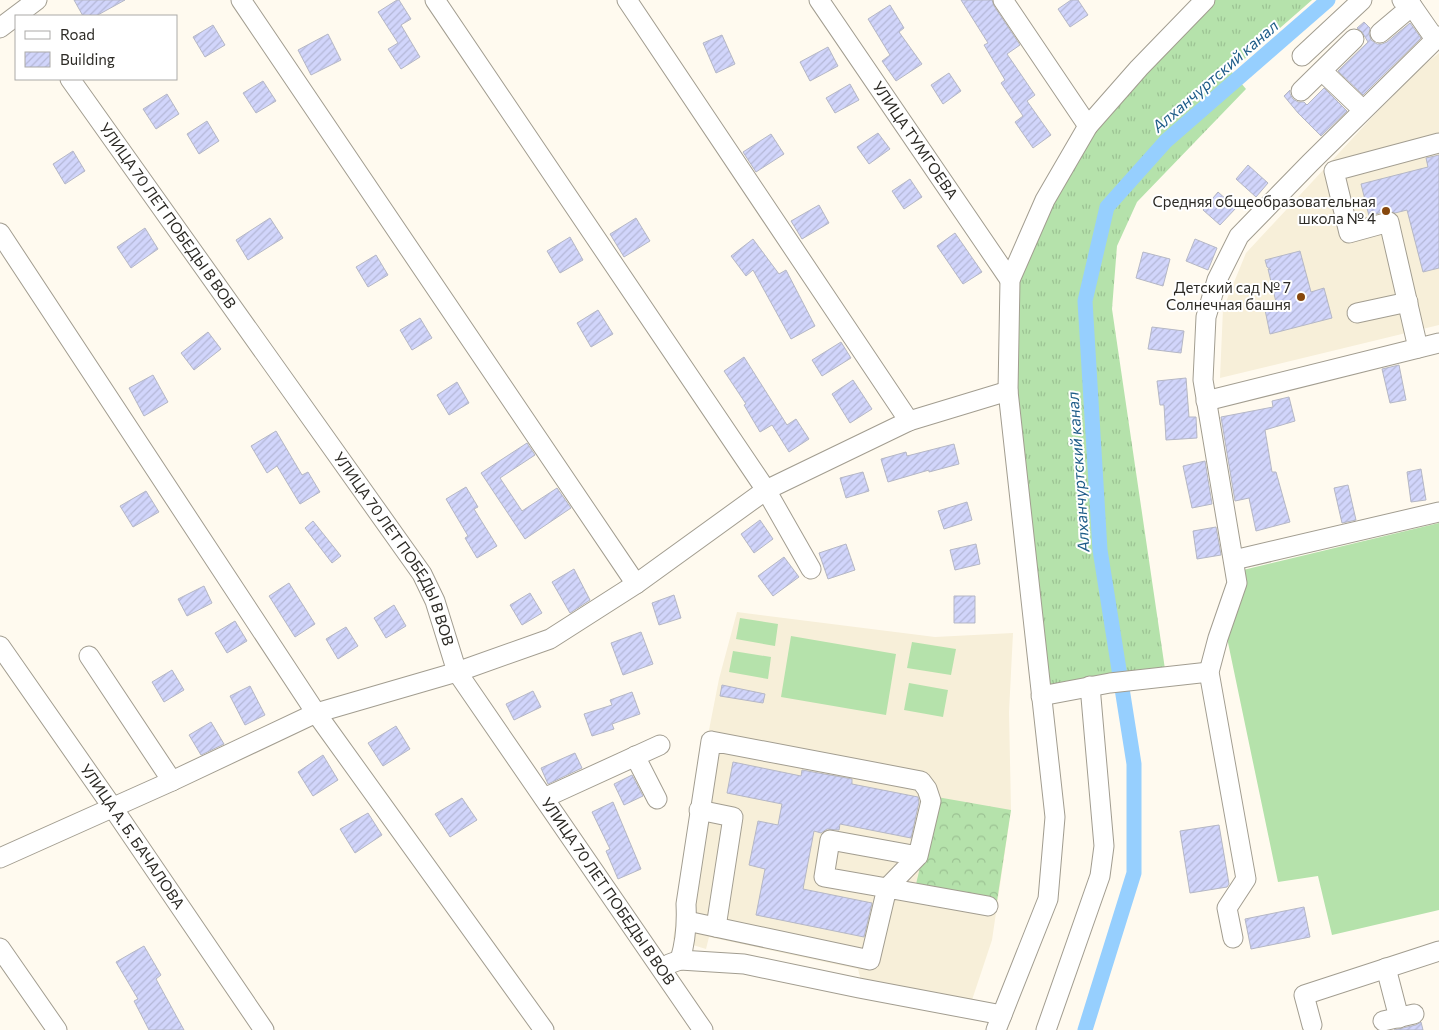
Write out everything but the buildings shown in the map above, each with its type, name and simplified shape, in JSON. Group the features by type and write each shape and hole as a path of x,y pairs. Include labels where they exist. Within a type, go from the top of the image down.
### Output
{"street":[{"path":"241,0 636,584"},
{"path":"435,0 766,490 811,569"},
{"path":"627,0 909,421"},
{"name":"УЛИЦА ТУМГОЕВА","path":"819,0 1010,280"},
{"path":"1003,0 1088,126"},
{"path":"1302,56 1362,0"},
{"path":"661,967 680,960 744,964 859,988 999,1022 1048,899 1054,817 1008,391 1010,280 1045,200 1088,126 1199,2"},
{"path":"1233,938 1226,908 1246,879 1209,672 1218,638 1237,583 1203,380 1206,317 1216,280 1239,236 1437,37 1407,3 1380,34"},
{"path":"0,28 15,15"},
{"path":"1301,90 1354,40"},
{"path":"1322,70 1363,110"},
{"name":"УЛИЦА 70 ЛЕТ ПОБЕДЫ В ВОВ","path":"71,80 422,574 436,600 457,672 703,1030"},
{"path":"1418,348 1389,222 1349,233 1334,171 1439,143"},
{"path":"0,233 316,713 544,1030"},
{"path":"1357,313 1408,302"},
{"path":"1206,401 1439,343"},
{"path":"0,858 172,781 316,713 457,672 550,639 636,584 766,490 909,421 1008,391"},
{"path":"1234,560 1439,512"},
{"name":"УЛИЦА А. Б. БАЧАЛОВА","path":"0,646 264,1030"},
{"path":"89,656 172,781"},
{"path":"1041,696 1144,678 1209,672"},
{"path":"1046,1030 1100,876 1104,846 1090,686"},
{"path":"680,960 685,944 686,904 711,741 921,781 927,789 931,801 918,856 887,888 870,960 687,921"},
{"path":"544,798 660,745"},
{"path":"635,756 657,799"},
{"path":"699,810 732,817 716,927"},
{"path":"918,856 830,840 824,877 988,906"},
{"path":"0,948 57,1030"},
{"path":"1312,1025 1304,995 1386,968 1438,955"},
{"path":"1386,968 1399,1018"}],"shaded area":[{"path":"1439,53 1439,325 1220,378 1223,309 1246,253 1377,112 1424,65"},
{"path":"737,612 935,637 1013,633 1009,712 1011,810 992,940 972,1000 861,981 858,969 709,937 706,949 673,939 709,730 719,679"}],"green space":[{"path":"1205,0 1312,0 1231,71 1246,89 1137,202 1117,246 1112,309 1166,676 1041,696 1008,391 1010,280 1088,126"},
{"path":"1439,523 1439,910 1332,935 1318,876 1278,882 1226,633 1243,570"},
{"path":"740,618 778,624 775,646 736,639"},
{"path":"791,636 896,654 886,715 781,697"},
{"path":"912,642 956,649 951,675 907,668"},
{"path":"733,651 771,657 768,679 729,672"},
{"path":"909,683 948,690 943,717 904,710"},
{"path":"937,797 1011,810 997,901 916,884"}],"waterway":[{"name":"Алханчуртский канал","path":"1085,1030 1134,873 1134,764 1100,550 1085,301 1107,207 1166,141 1328,0"}],"place":[{"name":"Средняя общеобразовательная школа № 4","path":"1386,211"},
{"name":"Детский сад № 7 Солнечная башня","path":"1301,297"}]}
